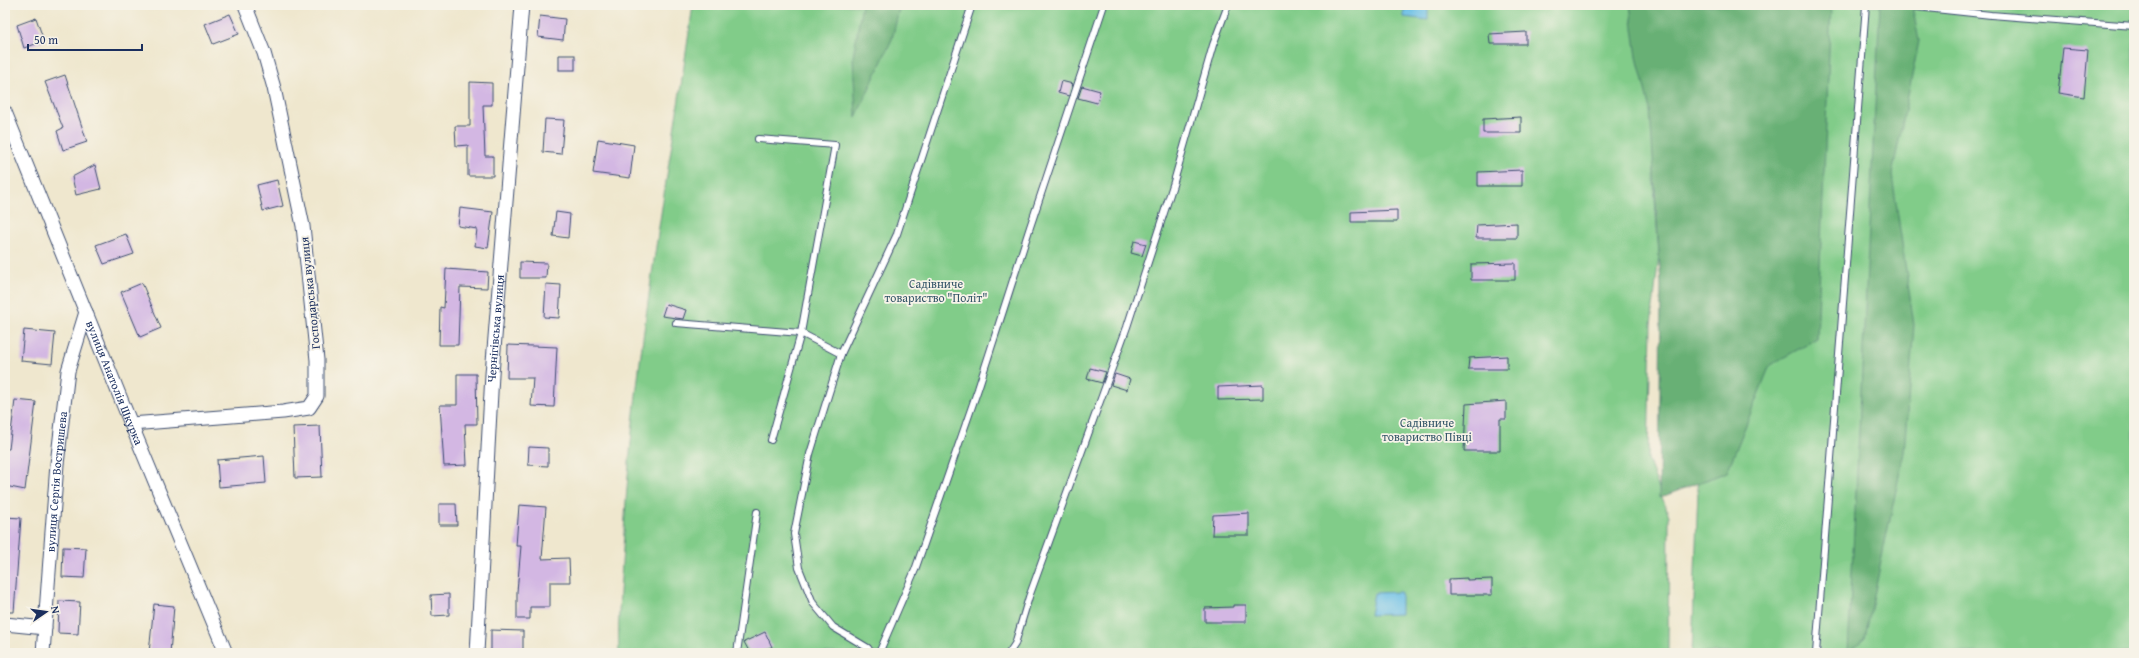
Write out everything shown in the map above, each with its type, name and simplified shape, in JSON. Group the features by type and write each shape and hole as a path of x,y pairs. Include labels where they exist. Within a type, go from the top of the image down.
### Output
{"street":[{"name":"Господарська вулиця","path":"131,424 283,412 308,408 317,396 317,360 303,226 274,88 264,53 245,5"},
{"name":"Чернігівська вулиця","path":"477,653 492,374 522,5"},
{"name":"вулиця Анатолія Шкурка","path":"5,112 131,424 226,653"},
{"name":"вулиця Сергія Востришева","path":"42,653 58,464 68,370 86,312"},
{"path":"5,624 45,628"}],"lane":[{"path":"871,653 868,648 833,627 813,603 799,568 794,534 810,454 841,354 897,234 972,5"},
{"path":"879,653 915,570 965,426 1104,5"},
{"path":"1009,653 1015,644 1029,597 1127,327 1173,185 1213,45 1228,5"},
{"path":"1816,653 1866,5"},
{"path":"1898,5 1991,15 2134,26"},
{"path":"758,139 835,145 801,333 771,440"},
{"path":"676,323 801,333 841,354"},
{"path":"737,653 757,512"}],"green space":[{"path":"693,5 1659,5 1654,185 1659,255 1651,325 1648,459 1669,516 1668,653 1067,653 1015,650 999,653 619,653 620,592 635,400 653,268"},
{"path":"862,5 900,5 892,39 856,117 853,57"},
{"path":"1630,5 1831,5 1817,339 1770,365 1727,472 1659,498 1661,285 1650,110 1637,57"},
{"path":"1677,5 2134,5 2134,653 1692,653 1713,84"},
{"path":"1880,5 1912,5 1919,41 1892,175 1914,325 1904,452 1865,638 1848,653"}],"water":[{"path":"1404,5 1428,5 1428,20 1404,17"},
{"path":"1401,592 1401,614 1370,615 1374,593"}],"building":[{"path":"230,14 239,34 213,44 205,24"},
{"path":"540,16 565,19 563,40 538,37"},
{"path":"36,18 44,41 24,48 17,25"},
{"path":"1526,32 1526,44 1490,44 1489,34"},
{"path":"2063,48 2088,50 2084,97 2058,93"},
{"path":"559,55 575,55 575,70 559,70"},
{"path":"65,75 87,142 63,150 57,131 63,128 45,82"},
{"path":"1061,81 1073,84 1069,96 1058,93"},
{"path":"470,82 492,83 492,105 483,105 485,156 493,156 493,176 468,176 468,145 456,146 455,126 470,126"},
{"path":"1082,86 1100,91 1097,103 1078,98"},
{"path":"1521,117 1521,133 1483,133 1483,119"},
{"path":"545,119 564,120 561,154 543,152"},
{"path":"598,139 634,145 630,178 593,173"},
{"path":"95,165 101,189 76,195 72,177"},
{"path":"1522,170 1522,186 1478,186 1478,172"},
{"path":"277,180 283,206 263,211 257,185"},
{"path":"460,208 493,212 488,248 475,246 477,229 458,226"},
{"path":"1397,210 1397,222 1351,222 1351,212"},
{"path":"556,212 570,214 568,238 553,236"},
{"path":"1517,223 1517,238 1476,238 1477,225"},
{"path":"126,234 134,254 104,264 96,245"},
{"path":"1134,241 1146,244 1142,256 1131,253"},
{"path":"520,262 547,263 546,278 520,278"},
{"path":"1515,263 1515,280 1471,280 1471,264"},
{"path":"446,269 488,272 487,288 460,287 458,345 439,345 440,307 444,308"},
{"path":"142,283 161,328 140,337 121,292"},
{"path":"546,284 561,285 559,318 544,317"},
{"path":"666,304 686,310 683,319 662,316"},
{"path":"24,330 55,333 52,364 21,361"},
{"path":"508,345 557,347 554,407 531,406 533,378 507,378"},
{"path":"1507,356 1507,369 1468,369 1469,358"},
{"path":"1090,368 1106,372 1102,383 1087,379"},
{"path":"457,374 476,374 477,424 465,424 467,465 444,466 440,405 457,405"},
{"path":"1115,374 1130,379 1127,390 1111,385"},
{"path":"1263,385 1263,399 1218,400 1218,387"},
{"path":"15,400 36,402 25,490 5,486 6,449 9,449"},
{"path":"1506,401 1506,419 1500,419 1500,451 1464,451 1466,404"},
{"path":"320,426 322,477 295,478 293,427"},
{"path":"529,447 548,448 548,466 528,465"},
{"path":"264,456 266,483 219,487 217,460"},
{"path":"439,504 456,504 457,525 439,525"},
{"path":"519,505 546,507 542,559 569,558 570,582 550,582 550,607 530,607 530,619 517,619 517,592 521,546 516,546"},
{"path":"1249,513 1249,535 1212,535 1213,515"},
{"path":"5,517 21,518 14,612 5,612"},
{"path":"63,547 86,548 84,578 62,577"},
{"path":"1467,578 1467,580 1492,579 1492,595 1449,595 1449,579"},
{"path":"449,594 449,615 432,616 431,595"},
{"path":"59,601 80,602 78,634 58,633"},
{"path":"154,604 174,606 170,653 149,653"},
{"path":"1233,605 1246,605 1246,622 1205,622 1205,608 1233,607"},
{"path":"491,630 523,631 523,653 491,653"},
{"path":"765,632 772,647 758,653 750,653 744,642"}],"park label":[{"name":"Садівниче товариство \"Політ\"","path":"936,291"},
{"name":"Садівниче товариство Півці","path":"1427,430"}]}
